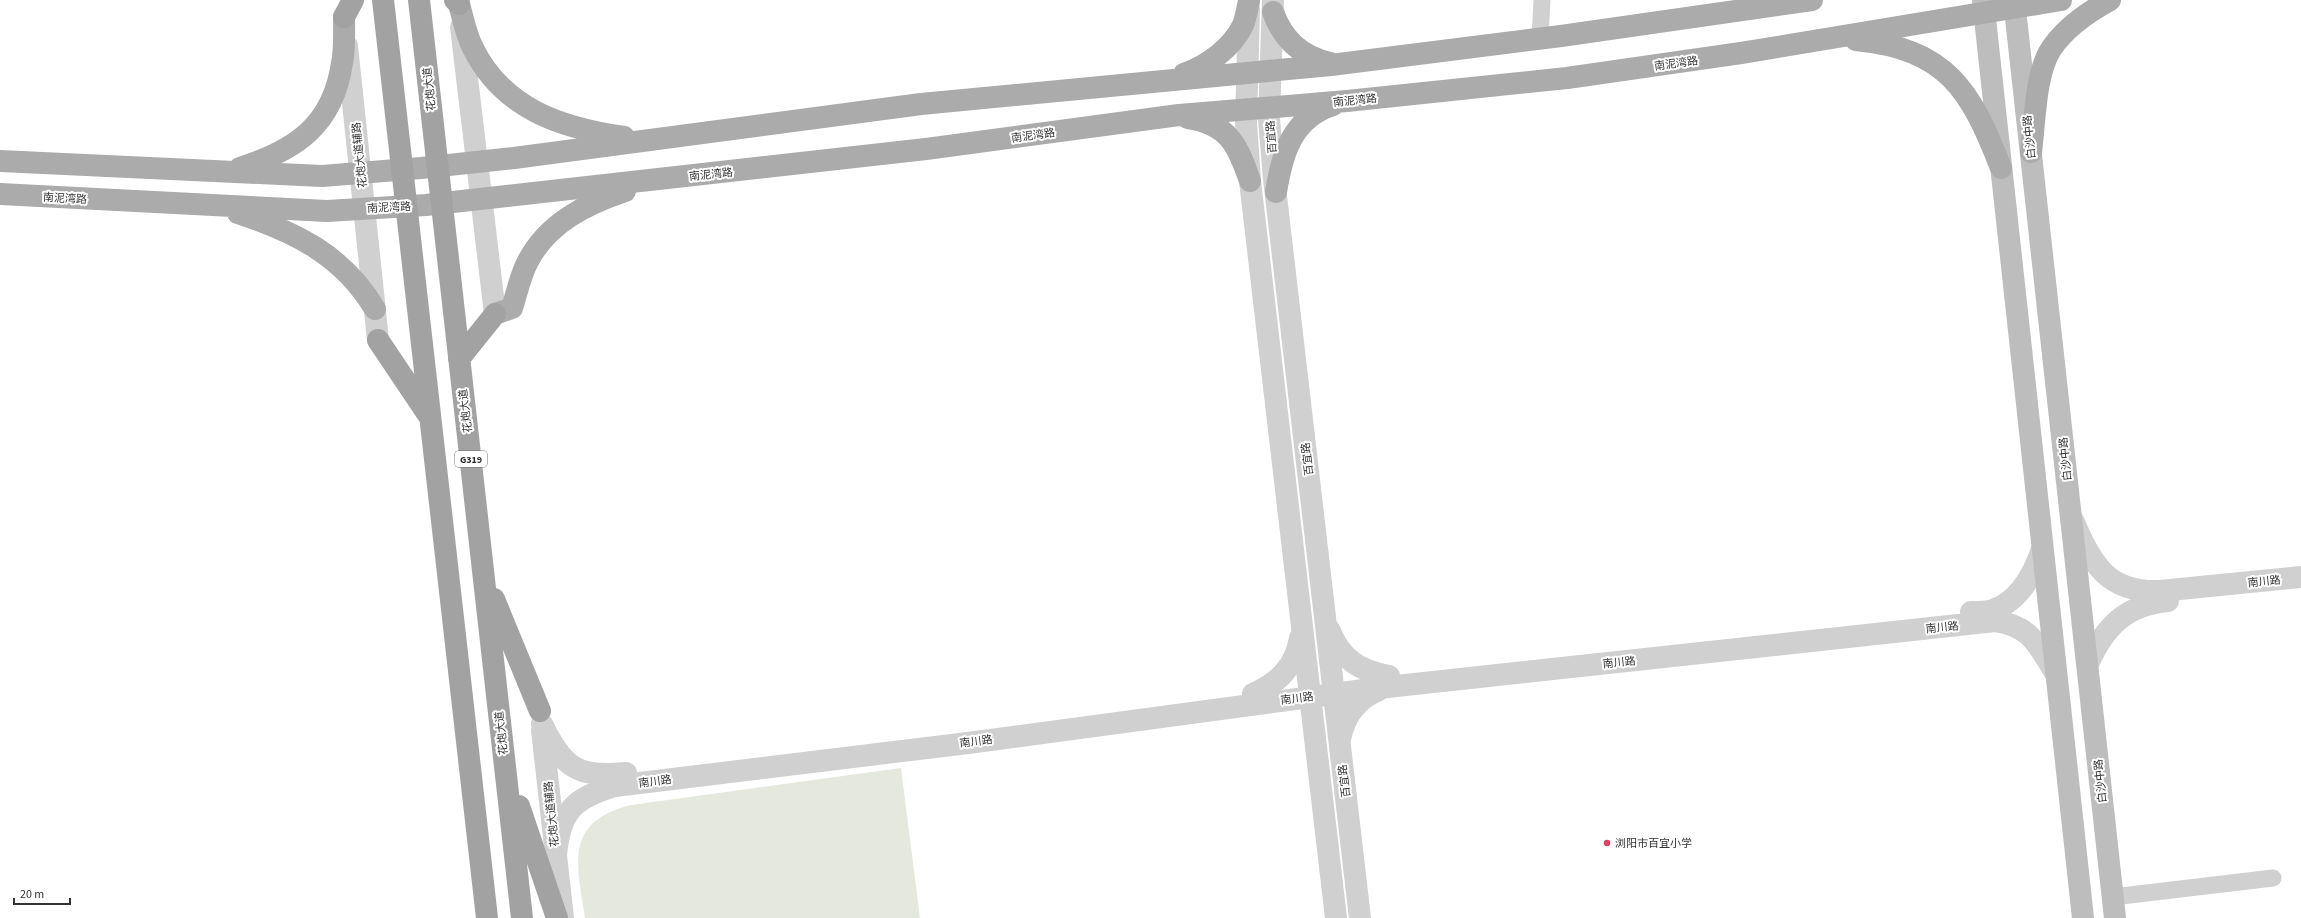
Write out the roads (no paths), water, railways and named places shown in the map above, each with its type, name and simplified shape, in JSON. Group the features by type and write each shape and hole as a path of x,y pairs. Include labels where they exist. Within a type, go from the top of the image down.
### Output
{"highway":[{"path":"383,0 487,918"},
{"name":"花炮大道","path":"419,0 522,918"},
{"path":"459,359 495,314"},
{"path":"378,340 431,419"},
{"path":"484,575 541,717"},
{"path":"505,766 557,918"}],"main road":[{"path":"1167,79 1192,71 1222,52 1243,25 1249,0"},
{"path":"0,161 322,176 402,170 652,140 920,104 1167,79 1337,64 1540,38 1812,0"},
{"name":"南泥湾路","path":"0,194 327,210 442,204 926,149 1171,116 1347,101 1567,78 1833,38 1983,6 2061,0"},
{"path":"2031,152 2043,69 2050,50 2074,24 2091,10 2110,0"},
{"path":"457,2 472,47 485,70 500,88 522,104 547,119 571,126 623,137 652,140"},
{"name":"白沙中路","path":"2014,4 2114,908"},
{"path":"1273,6 1278,25 1294,47 1308,56 1337,64"},
{"path":"1983,6 2083,918"},
{"path":"216,171 239,168 284,151 307,134 322,117 332,102 338,84 343,62 349,9"},
{"path":"1833,38 1902,48 1938,65 1957,82 1969,98 1983,124 2001,168"},
{"path":"1276,192 1282,159 1293,135 1314,115 1329,106 1347,101"},
{"path":"1171,116 1203,122 1223,130 1233,141 1241,156 1250,181"},
{"path":"495,314 512,308 528,262 541,241 562,221 582,209 611,196 661,179"},
{"path":"216,205 286,232 328,254 346,269 363,289 375,309"}],"street":[{"path":"1249,0 1246,110 1250,181 1336,918"},
{"path":"1540,38 1542,0"},
{"path":"457,2 495,314"},
{"name":"百宜路","path":"1273,6 1270,107 1276,192 1360,918"},
{"name":"花炮大道辅路","path":"349,9 364,209 378,340"},
{"name":"南川路","path":"2072,518 2087,551 2099,567 2112,580 2128,589 2142,592 2160,591 2301,577"},
{"name":"南川路","path":"541,717 549,740 567,762 588,774 598,775 1992,610 2002,606 2020,591 2034,570 2042,549"},
{"name":"南川路","path":"2088,664 2102,634 2116,621 2143,604 2301,587"},
{"path":"1325,620 1331,634 1347,658 1358,667 1388,682 1370,694 1352,709 1346,719 1340,744"},
{"name":"南川路","path":"1388,682 1995,621 2020,627 2031,636 2056,674"},
{"path":"1302,629 1295,658 1287,671 1257,698 1277,706 1297,717 1310,734 1315,746"},
{"name":"南川路","path":"556,855 562,824 574,806 586,796 615,786 968,743 1257,698"},
{"name":"花炮大道辅路","path":"541,717 563,918"},
{"path":"2114,908 2273,878"}],"place":[{"name":"浏阳市百宜小学","path":"1607,843"}]}
